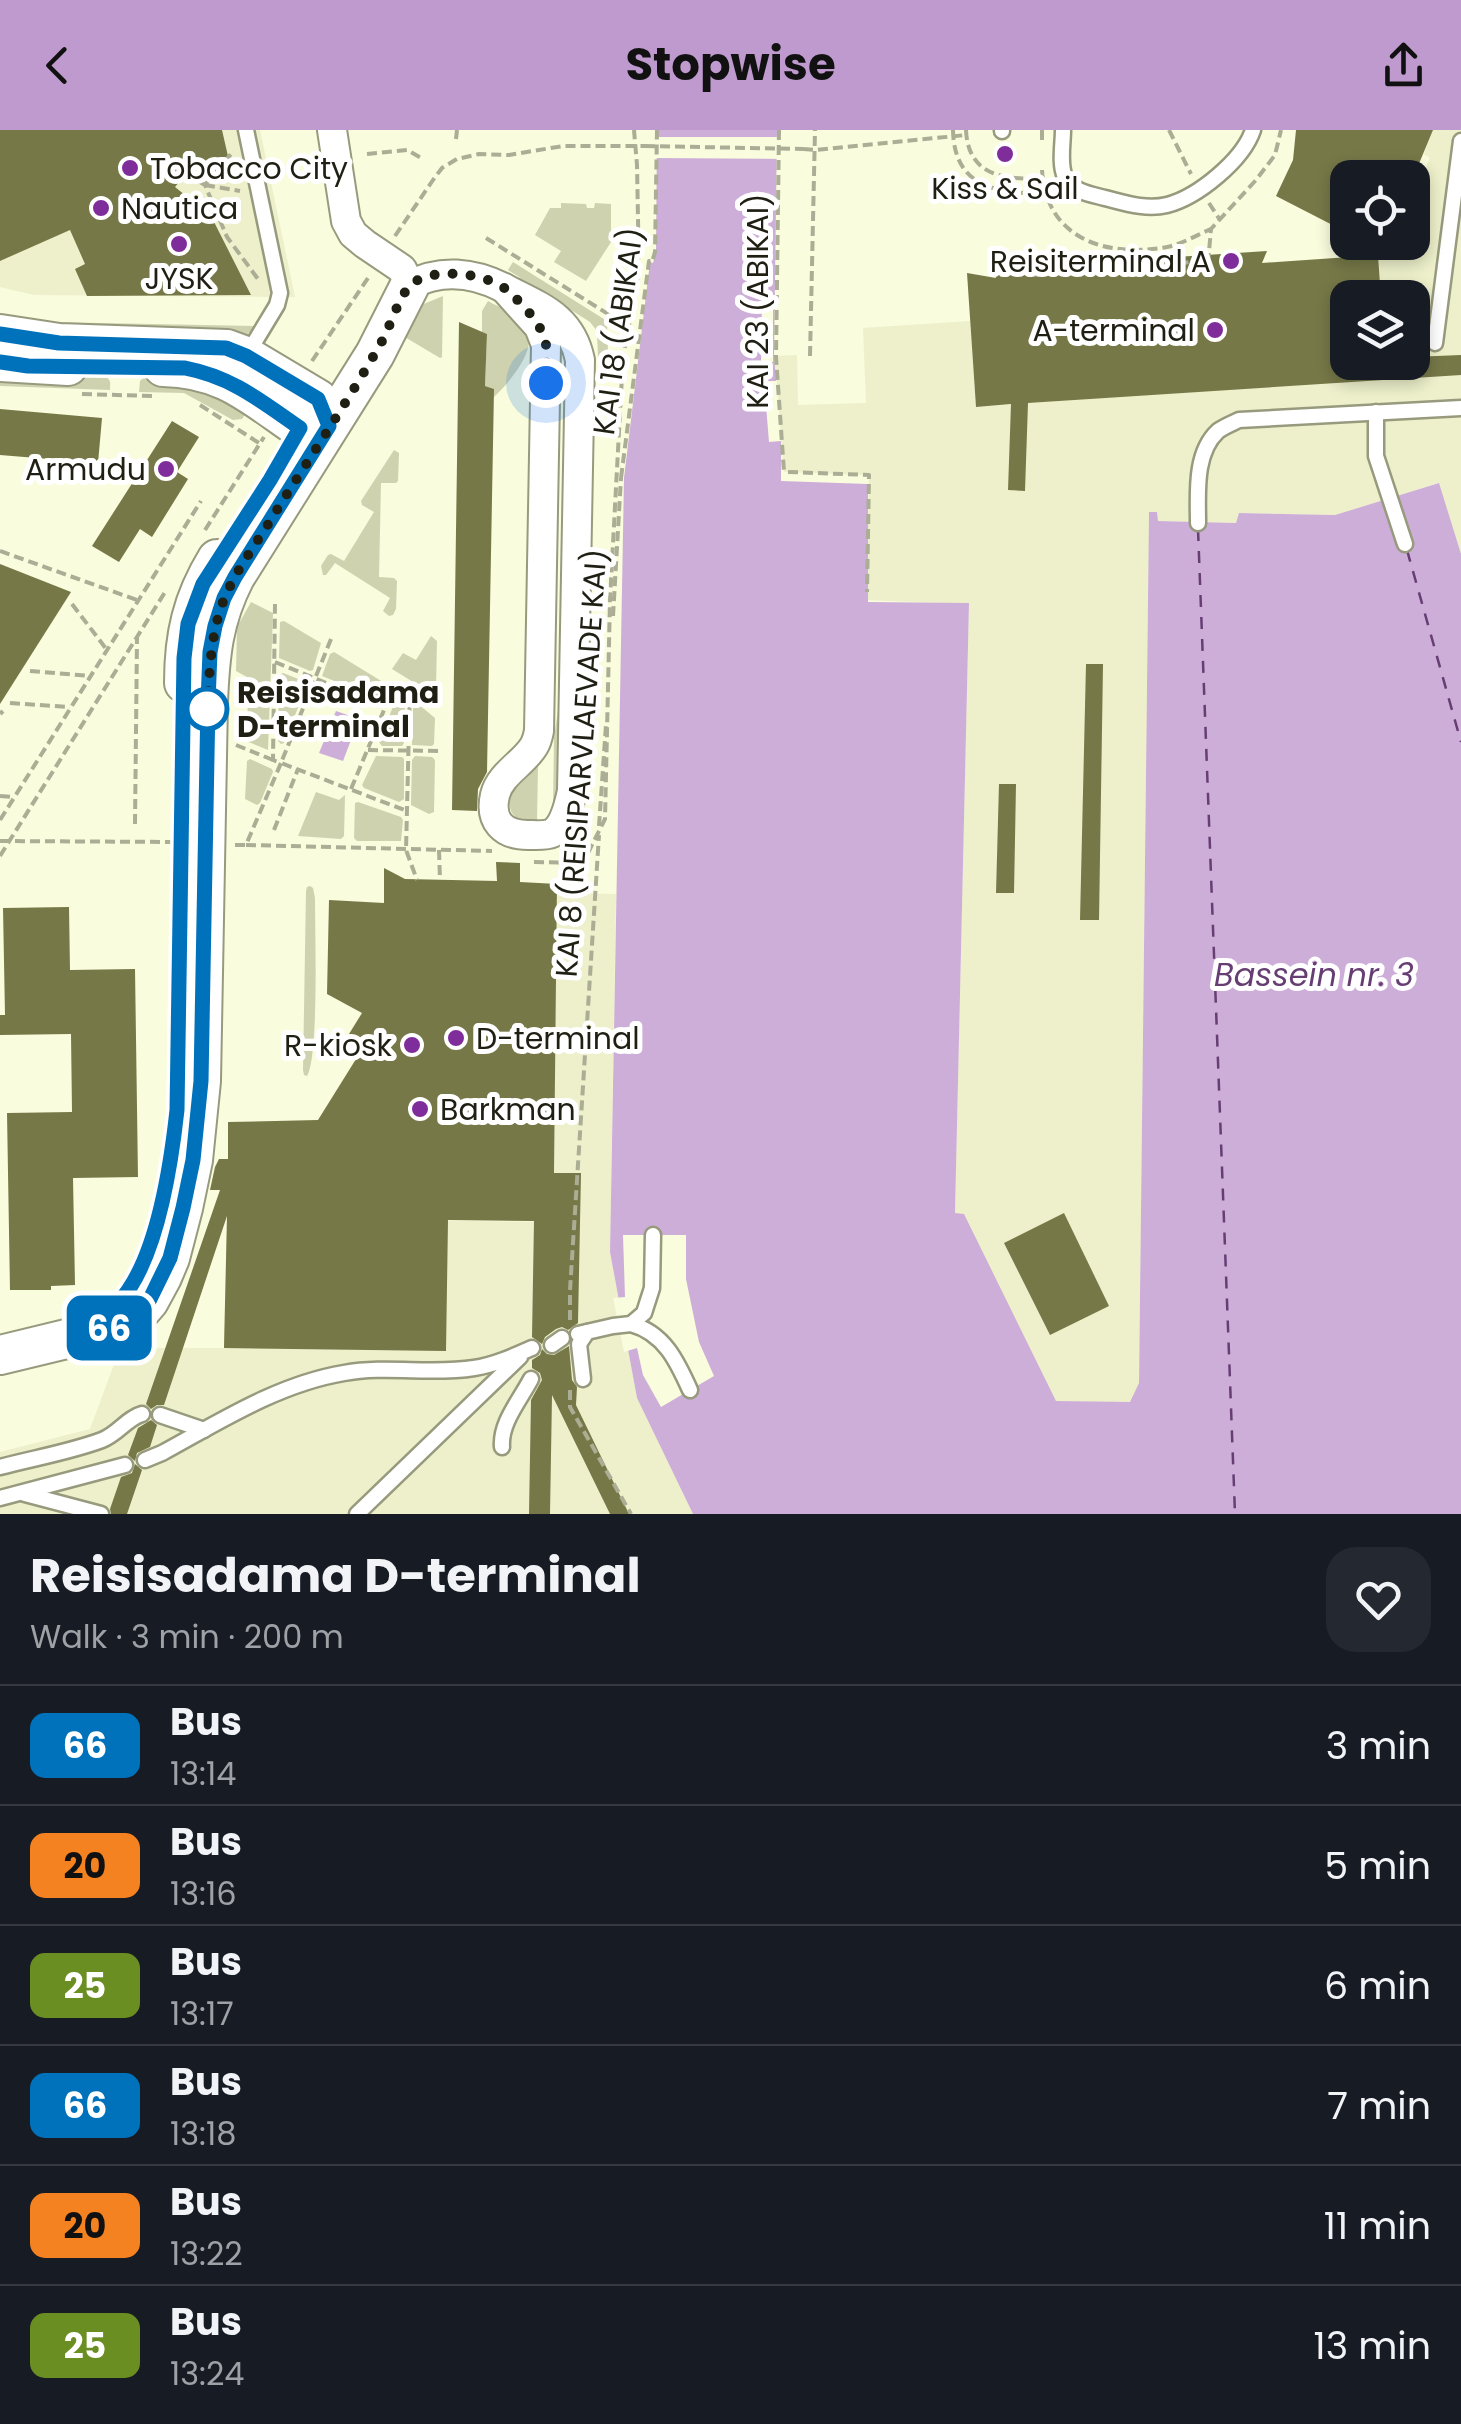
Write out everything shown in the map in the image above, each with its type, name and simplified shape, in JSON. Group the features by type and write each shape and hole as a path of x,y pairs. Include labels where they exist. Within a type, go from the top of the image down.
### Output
{"street":[{"path":"332,130 346,221 353,234 402,268 410,285"},
{"path":"74,1336 116,1306 130,1288 159,1217 170,1167 178,1048 184,658 194,605 214,564 270,480 297,416 386,335 410,285 426,276 456,274 492,282 504,288 554,315 576,342 580,360 572,791 566,812 552,833 539,836 505,831 496,818 494,798 498,787 534,747 539,731 546,345 539,327 504,288"},
{"path":"0,334 59,343 226,348 244,372 297,416"},
{"path":"0,362 244,372"},
{"path":"0,1355 120,1326 136,1316 162,1276 175,1239 190,1176 201,1081 210,652 224,598 254,546 297,416"},
{"path":"178,1048 187,1068 201,1081"}],"lane":[{"path":"244,372 280,294 246,130"},
{"path":"1063,130 1063,168 1066,179 1076,190 1143,207 1167,205 1199,189 1232,164 1253,130"},
{"path":"1435,343 1461,141"},
{"path":"1198,523 1199,476 1205,451 1218,431 1239,420 1460,410"},
{"path":"1376,412 1376,456 1406,544"},
{"path":"254,546 252,527 264,502"},
{"path":"571,1336 632,1324 644,1314 651,1296 653,1235"},
{"path":"632,1324 666,1345 690,1390"},
{"path":"571,1336 579,1344 576,1383"},
{"path":"145,1460 283,1391 337,1374 470,1369 530,1349 358,1514"},
{"path":"502,1447 504,1428 531,1379"},
{"path":"0,1467 101,1441 142,1414"},
{"path":"160,1416 204,1430"},
{"path":"0,1498 125,1466"},
{"path":"19,1492 101,1514"}],"path":[{"path":"456,138 457,130"},
{"path":"634,130 634,146"},
{"name":"KAI 18 (ABIKAI)","path":"621,478 649,261 652,262 655,252 657,130"},
{"name":"KAI 23 (ABIKAI)","path":"779,130 776,357 786,472 869,475 867,592"},
{"path":"810,356 815,130"},
{"path":"953,133 959,159 983,185 1008,193 1045,193 1066,229 1085,241 1128,248 1169,246 1210,229 1275,156 1281,130"},
{"path":"202,534 297,416 382,255 442,168 457,159 562,146 816,150 966,132 978,163 994,174 1012,179 1042,178"},
{"path":"205,185 232,154 229,142"},
{"path":"367,154 407,150 423,159"},
{"path":"186,174 205,185 228,189"},
{"path":"205,185 227,237 260,281"},
{"path":"1029,275 1208,262 1210,229"},
{"path":"486,238 629,326"},
{"path":"72,393 158,396"},
{"path":"194,402 297,416"},
{"name":"KAI 8 (REISIPARVLAEVADE KAI)","path":"571,1336 570,1290 621,478"},
{"path":"0,820 201,500"},
{"path":"0,552 138,600"},
{"path":"0,856 174,578"},
{"path":"72,604 106,650"},
{"path":"274,760 275,604"},
{"path":"135,824 138,636"},
{"path":"246,845 331,638"},
{"path":"274,662 385,707"},
{"path":"30,672 90,676"},
{"path":"351,790 397,678"},
{"path":"410,686 406,850 417,880"},
{"path":"10,702 70,707"},
{"path":"231,743 407,811"},
{"path":"368,750 442,751"},
{"path":"274,830 298,769"},
{"path":"0,796 14,797"},
{"path":"0,842 157,842"},
{"path":"226,845 406,850"},
{"path":"439,850 440,880"},
{"path":"576,1383 570,1406 631,1514"}],"shaded area":[{"name":"Nautica","path":"0,130 260,130 295,297 34,295 0,287"},
{"path":"1433,130 1461,130 1461,555 1438,483 1335,515 1240,513 1236,523 1158,521 1157,512 1149,513 1139,1383 1131,1403 1056,1401 955,1213 969,604 866,600 869,475 784,472 774,356 797,355 798,405 866,403 863,328 970,321 976,407 1087,399 1330,371 1330,380 1430,380 1430,280 1380,280 1379,260 1430,260 1430,158 1424,154"},
{"path":"561,203 586,204 587,208 594,208 595,203 611,204 611,242 586,281 554,262 561,251 535,235 550,208 561,208"},
{"path":"513,262 607,321 608,352 598,358 597,331 590,322 508,270"},
{"path":"443,296 440,358 398,333 419,306"},
{"path":"488,301 523,321 529,341 522,362 493,398 493,389 485,386 487,334 482,332 482,311"},
{"path":"47,322 255,326 243,339 50,328"},
{"path":"568,347 563,779 553,810 554,737 559,704 565,354"},
{"path":"0,372 99,374 109,379 110,390 0,386"},
{"path":"148,374 252,404 242,419 233,420 184,393 139,392 140,381"},
{"path":"394,450 399,453 398,481 381,483 379,577 397,581 396,609 389,616 383,611 390,598 335,563 326,575 321,566 331,554 344,561 374,512 361,501"},
{"path":"251,602 273,613 268,750 246,741 249,683 247,677 236,671 237,627"},
{"path":"280,622 321,643 313,670 279,658"},
{"path":"431,636 437,641 436,688 431,693 392,669 403,653 416,660"},
{"path":"334,652 386,684 381,700 322,676"},
{"path":"283,673 307,685 281,744 279,675"},
{"path":"397,702 405,706 404,743 382,746 379,742"},
{"path":"418,704 435,718 432,746 412,745 413,707"},
{"path":"376,756 404,759 404,799 399,802 362,785"},
{"path":"415,756 435,760 434,812 429,814 411,805"},
{"path":"250,759 273,772 257,805 245,799"},
{"path":"538,766 537,821 524,821 512,812 510,794"},
{"path":"316,792 339,800 345,795 341,839 298,836"},
{"path":"358,802 401,817 401,841 357,841 354,838"},
{"path":"310,886 315,898 316,992 307,1076 303,1070 306,891"},
{"path":"557,893 616,894 610,1252 637,1398 693,1514 0,1514 0,1452 90,1429 116,1359 159,1348 224,1348 227,1218 553,1222"}],"water":[{"name":"Bassein nr. 3","path":"657,130 777,130 774,355 781,481 868,484 868,602 969,603 955,1213 964,1214 1056,1401 1130,1402 1139,1383 1149,512 1157,512 1158,521 1236,523 1239,513 1335,515 1439,483 1461,554 1461,1514 693,1514 637,1398 610,1252 624,478 650,262 653,263 656,252"},
{"path":"336,711 359,719 343,761 319,753 324,741 317,739 325,718 332,720"}],"pier":[{"path":"652,137 782,137 782,159 652,158"},
{"path":"762,299 773,299 773,362 761,362"},
{"path":"764,381 777,381 781,441 769,442"},
{"path":"623,1235 686,1235 686,1279 699,1342 714,1376 661,1407 643,1375 637,1348 624,1352 613,1298 625,1297"}],"building":[{"name":"Nautica","path":"0,130 222,130 230,165 196,162 175,187 211,216 251,295 87,296 75,269 85,264 70,230 0,261"},
{"path":"1296,130 1433,130 1420,160 1330,160 1330,224 1276,196 1293,160"},
{"name":"A-terminal","path":"1267,251 1262,263 1378,260 1380,280 1330,280 1330,380 1384,380 1028,403 1025,491 1008,490 1011,404 976,407 967,273 996,278 994,269"},
{"path":"459,322 487,334 485,386 494,389 487,772 478,789 477,811 452,810"},
{"name":"A-terminal","path":"1461,355 1461,375 1430,377 1430,356"},
{"path":"0,409 102,418 98,463 0,455"},
{"path":"172,421 199,437 177,472 188,479 152,537 140,529 119,562 92,546"},
{"path":"0,564 71,592 0,704"},
{"path":"1086,664 1103,664 1099,920 1080,920"},
{"path":"999,784 1016,784 1014,893 996,893"},
{"name":"D-terminal","path":"496,862 520,863 520,882 557,884 554,1173 581,1173 578,1323 568,1330 556,1329 542,1344 532,1337 534,1221 448,1220 446,1351 224,1348 227,1216 164,1405 151,1409 146,1404 220,1190 210,1190 219,1159 228,1159 228,1122 318,1120 366,1043 349,1034 362,1013 327,994 329,900 384,903 384,868 405,879 497,881"},
{"path":"69,907 70,970 135,969 138,1177 73,1178 75,1285 51,1286 51,1290 10,1290 7,1113 72,1112 71,1034 0,1035 0,1015 5,1015 3,908"},
{"path":"1064,1213 1109,1306 1050,1335 1004,1243"},
{"path":"569,1346 572,1380 577,1387 576,1405 629,1514 610,1514 552,1395 550,1514 529,1514 531,1400 542,1380 532,1368 532,1360 542,1349 554,1355"},
{"path":"151,1420 157,1425 150,1447 137,1453 135,1461 128,1455 138,1428"},
{"path":"135,1464 142,1470 127,1514 111,1514 121,1477 132,1473"}],"ferry route":[{"path":"1198,529 1235,1514"},
{"path":"1407,550 1461,742"}],"bus line":[{"name":"66","path":"0,334 59,343 226,348 318,399 329,426 235,577 224,598 210,652 201,1081 193,1160 170,1258 149,1301 136,1316 120,1326 74,1336 116,1306 130,1288 159,1217 170,1167 177,1110 184,658 188,624 214,564 300,428 242,388 208,372 0,362"}],"place":[{"name":"Kiss & Sail","path":"1005,154"},
{"name":"Tobacco City","path":"130,168"},
{"name":"Nautica","path":"101,208"},
{"name":"JYSK","path":"179,244"},
{"name":"Reisiterminal A","path":"1231,261"},
{"name":"A-terminal","path":"1215,330"},
{"name":"Armudu","path":"166,469"},
{"name":"Reisisadama D-terminal","path":"207,709"},
{"name":"D-terminal","path":"456,1038"},
{"name":"R-kiosk","path":"412,1045"},
{"name":"Barkman","path":"420,1109"}],"route":[{"path":"207,709 210,652 224,598 375,354 410,285 442,273 492,282 504,288 539,327 546,345 546,383"}]}
